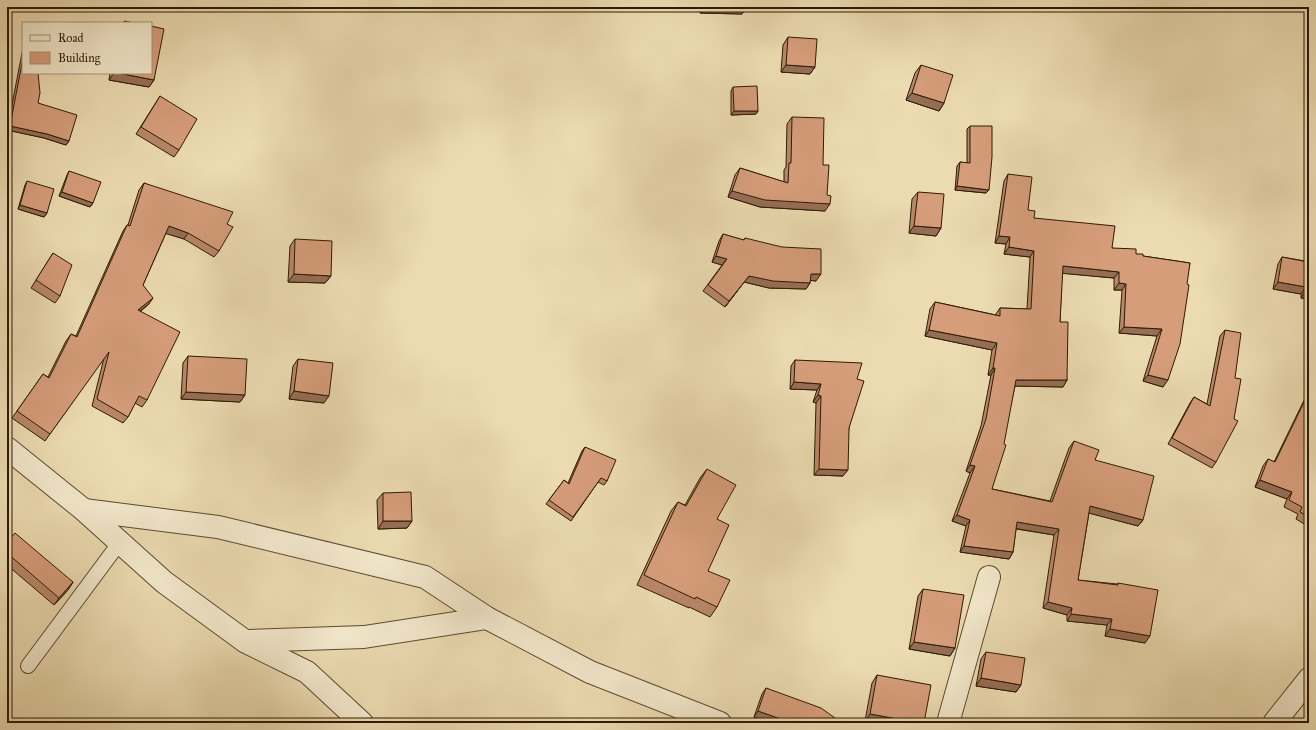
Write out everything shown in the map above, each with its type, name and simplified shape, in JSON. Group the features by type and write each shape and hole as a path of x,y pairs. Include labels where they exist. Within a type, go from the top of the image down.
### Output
{"street":[{"path":"7,448 84,510 164,582 246,642 307,672 362,723"},
{"path":"84,510 218,527 425,578 487,618 590,672 720,723"},
{"path":"948,723 989,577"},
{"path":"246,642 364,637 487,618"},
{"path":"1274,723 1309,679"}],"lane":[{"path":"28,666 120,542"}],"building":[{"path":"711,7 746,7 746,8"},
{"path":"152,26 164,29 154,80 123,74 152,74"},
{"path":"788,37 817,39 815,67 786,65"},
{"path":"22,63 22,74 38,74 40,93 38,103 77,115 69,141 47,134 10,126"},
{"path":"921,65 953,75 944,103 912,93"},
{"path":"757,86 758,111 734,111 733,87"},
{"path":"160,96 197,119 179,150 141,127"},
{"path":"792,117 824,118 823,165 829,165 827,195 831,196 830,204 765,200 732,191 740,168 788,183 789,163 791,163"},
{"path":"970,126 992,126 992,157 989,190 957,186 960,162 970,163"},
{"path":"69,171 101,182 93,203 62,192"},
{"path":"1008,174 1032,177 1028,210 1035,211 1034,218 1115,226 1112,248 1136,249 1136,254 1143,254 1143,256 1190,263 1187,284 1189,285 1180,344 1168,380 1148,375 1162,329 1124,327 1126,284 1119,283 1119,272 1063,266 1060,322 1068,322 1067,380 1016,380 1004,444 1006,445 992,489 1052,502 1074,441 1099,450 1095,460 1154,476 1143,520 1090,506 1078,580 1118,585 1118,583 1158,590 1150,636 1110,629 1112,619 1071,614 1072,608 1048,602 1059,529 1017,522 1013,552 964,546 970,520 957,515 975,466 970,465 986,419 995,368 993,368 997,343 929,330 935,302 1000,316 1000,308 1031,309 1034,251 1009,247 1010,237 999,236"},
{"path":"27,181 54,189 47,213 20,205"},
{"path":"144,183 233,212 227,224 233,227 219,251 188,233 169,226 143,285 153,298 138,310 180,332 147,400 139,396 128,417 97,399 109,352 50,434 17,411 43,374 49,378 71,334 77,337 127,225 130,226"},
{"path":"918,192 944,194 941,228 914,226"},
{"path":"723,234 744,240 745,238 782,247 821,249 821,274 811,274 810,283 773,281 749,276 729,301 708,285 727,259 716,256"},
{"path":"295,239 332,241 331,276 294,274"},
{"path":"53,253 72,265 60,296 36,280"},
{"path":"1282,257 1308,262 1309,259 1309,292 1305,291 1306,287 1278,282"},
{"path":"1225,330 1241,333 1235,378 1241,379 1234,419 1238,421 1216,462 1172,438 1194,397 1210,406"},
{"path":"188,356 247,359 245,395 186,392"},
{"path":"298,359 333,363 329,396 294,391"},
{"path":"795,360 862,363 857,379 864,381 849,428 848,470 819,469 821,396 818,395 821,384 794,382"},
{"path":"1309,392 1309,517 1300,512 1302,507 1289,500 1292,492 1260,480 1268,459 1275,462"},
{"path":"585,447 616,460 607,481 601,478 573,517 549,500 564,480 569,484"},
{"path":"707,469 736,485 717,519 729,525 708,571 730,580 717,607 696,597 695,599 644,575 678,502 686,506"},
{"path":"411,492 412,521 383,521 383,493"},
{"path":"15,533 73,582 59,598 7,553 7,542"},
{"path":"923,589 964,595 955,648 914,642"},
{"path":"986,652 1025,658 1021,685 981,678"},
{"path":"877,675 931,685 924,723 870,714"},
{"path":"766,688 821,708 842,723 792,723 758,711"}]}
